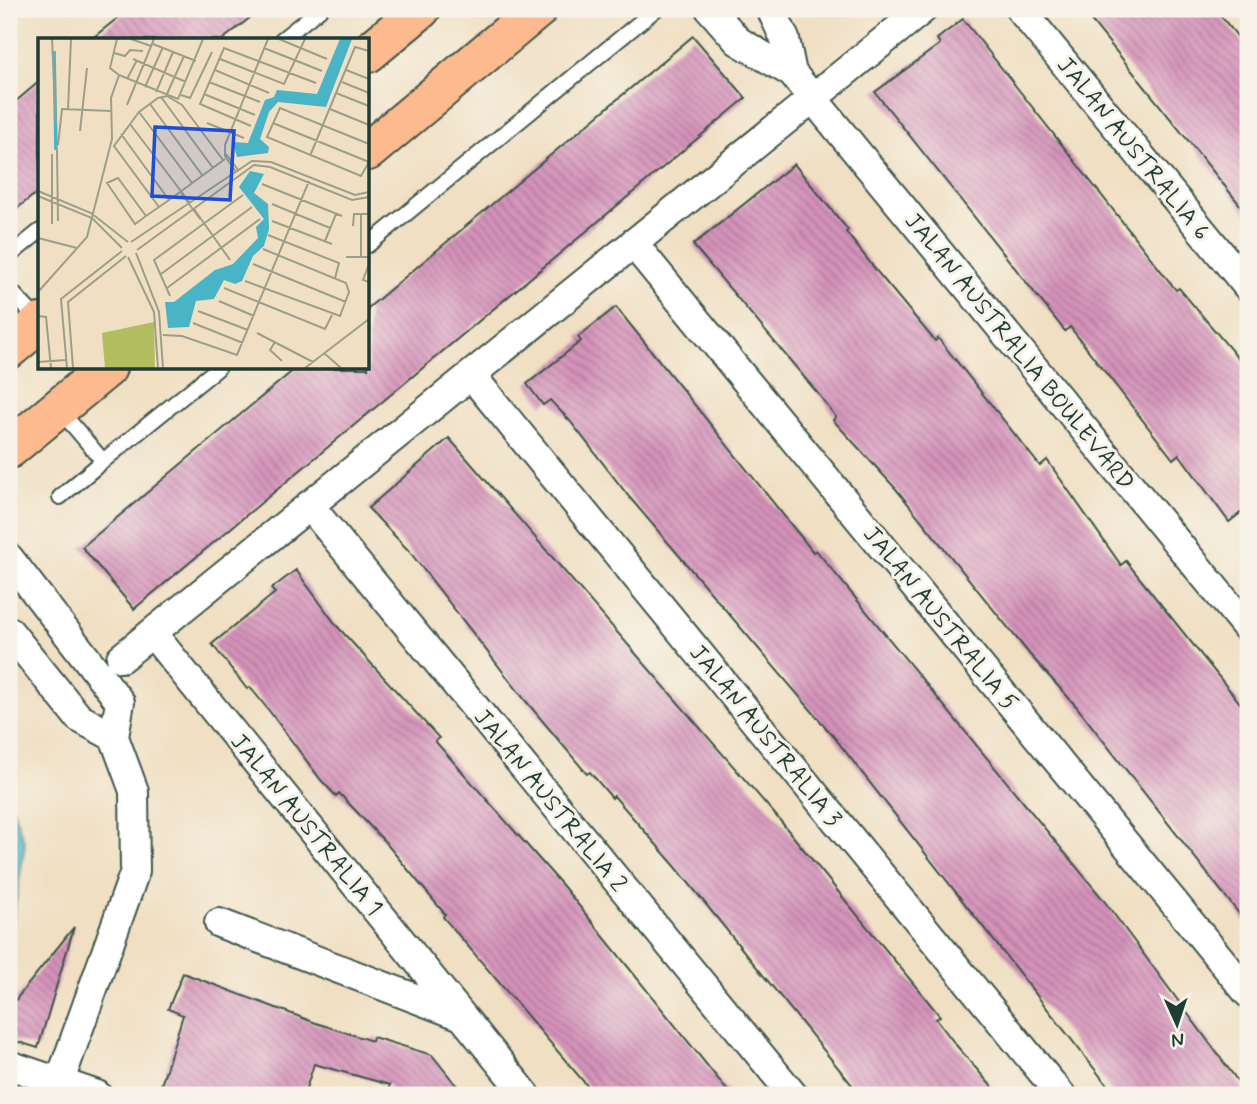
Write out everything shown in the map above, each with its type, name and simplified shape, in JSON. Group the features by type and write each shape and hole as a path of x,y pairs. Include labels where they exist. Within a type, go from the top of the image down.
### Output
{"main road":[{"path":"369,51 421,9"},
{"path":"369,150 538,9"},
{"path":"9,349 38,324"},
{"path":"9,449 106,369"}],"street":[{"path":"710,9 738,41 792,73"},
{"path":"771,9 785,39 792,73"},
{"path":"121,658 923,9"},
{"name":"JALAN AUSTRALIA 6","path":"1020,9 1248,287"},
{"name":"JALAN AUSTRALIA BOULEVARD","path":"792,73 1248,629"},
{"name":"JALAN AUSTRALIA 5","path":"633,243 1248,993"},
{"name":"JALAN AUSTRALIA 3","path":"471,375 1061,1095"},
{"name":"JALAN AUSTRALIA 2","path":"309,505 793,1095"},
{"path":"9,558 120,702 114,737 134,791 135,871 57,1089"},
{"path":"9,631 79,718 114,737"},
{"name":"JALAN AUSTRALIA 1","path":"152,633 526,1095"},
{"name":"JALAN AUSTRALIA 1","path":"219,923 461,1016"},
{"path":"9,1065 57,1089 97,1095"}],"lane":[{"path":"284,38 320,9"},
{"path":"369,244 656,9"},
{"path":"9,256 38,233"},
{"path":"9,289 38,320"},
{"path":"60,498 217,369"},
{"path":"58,408 103,461"}],"water":[{"path":"9,798 25,844 12,926 9,927"}],"building":[{"path":"129,9 261,9 225,38 93,38"},
{"path":"1082,9 1215,9 1248,49 1248,215"},
{"path":"963,19 1176,290 1179,288 1248,370 1248,507 1229,522 1179,454 1173,459 1070,327 1065,331 875,92 940,44 937,39"},
{"path":"693,36 746,98 134,609 82,547 295,369 369,369 369,307"},
{"path":"38,83 38,192 9,215 9,107"},
{"path":"794,164 848,230 846,232 879,274 935,341 938,338 1040,466 1047,460 1121,565 1126,561 1248,713 1248,925 1076,706 1031,656 896,489 833,420 836,417 815,390 693,245"},
{"path":"616,307 813,552 816,550 1102,898 1248,1095 1115,1095 834,737 630,498 570,421 550,400 543,405 527,384 581,341 578,337"},
{"path":"449,438 778,818 940,1016 936,1019 999,1095 860,1095 675,866 614,796 612,798 590,772 587,774 525,700 409,551 368,508"},
{"path":"296,570 337,626 439,738 435,741 563,886 731,1095 595,1095 443,917 445,914 385,842 339,793 336,796 321,780 250,687 247,689 212,644 275,593 271,589"},
{"path":"74,927 38,1048 9,1039 9,1008"},
{"path":"183,973 316,1023 372,1041 373,1037 432,1055 464,1095 386,1095 390,1085 314,1064 304,1095 158,1095 183,1015 168,1009"}]}
